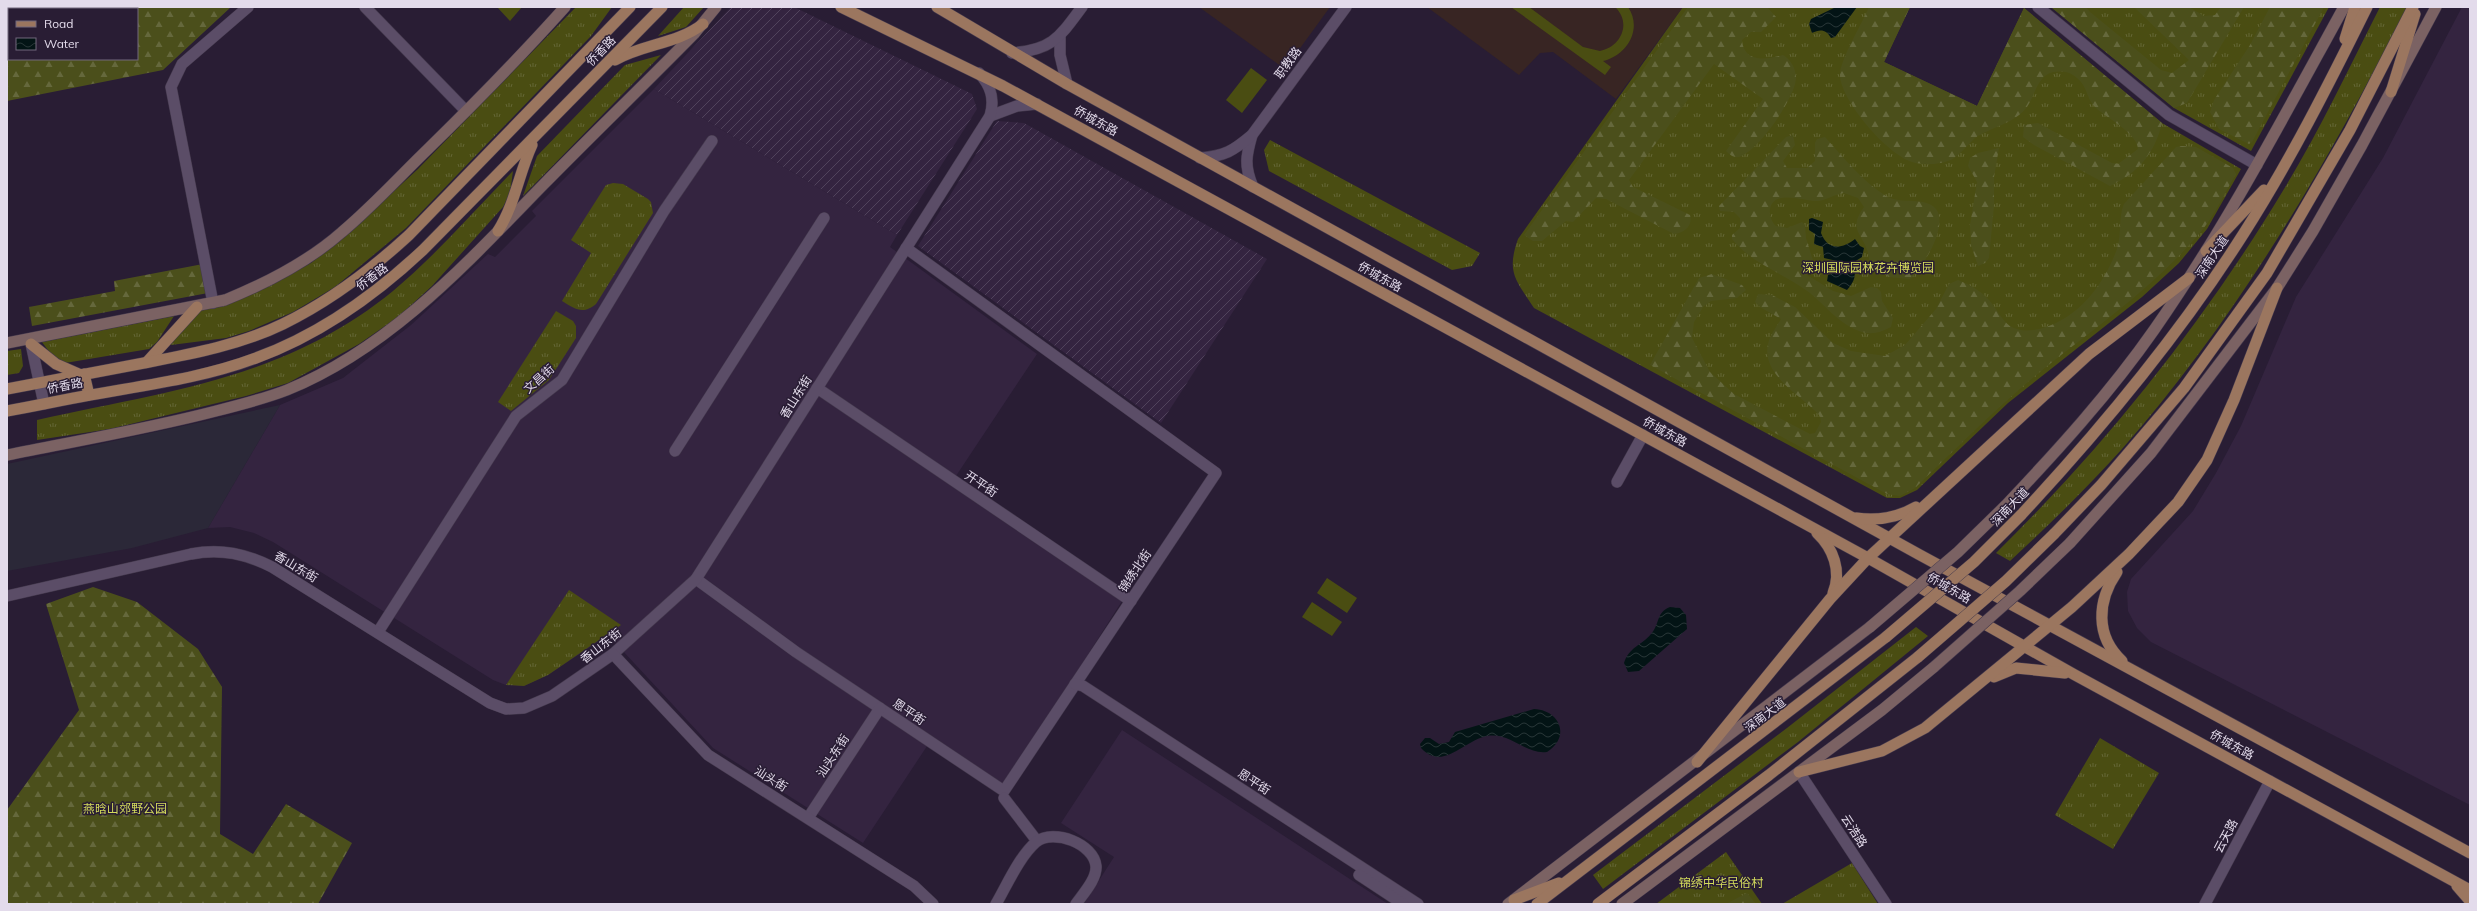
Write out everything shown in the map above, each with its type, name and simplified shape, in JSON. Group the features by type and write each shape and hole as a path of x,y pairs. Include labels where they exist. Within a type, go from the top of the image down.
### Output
{"main road":[{"path":"7,343 31,341 213,303 258,287 286,271 342,233 508,70 565,7"},
{"name":"侨香路","path":"7,389 186,355 248,338 282,324 312,309 378,263 409,235 630,7"},
{"name":"侨香路","path":"7,411 218,370 256,358 298,340 330,322 392,279 535,138 662,7"},
{"path":"7,455 184,420 252,403 325,372 362,350 394,327 498,231 703,24 716,7"},
{"name":"侨城东路","path":"841,7 978,72 1868,558 2075,675 2470,890"},
{"name":"侨城东路","path":"937,7 1012,53 1067,84 1888,538 2467,850"},
{"path":"1511,902 1697,762 1870,628 1958,552 2048,460 2100,399 2154,331 2189,278 2257,165 2344,7"},
{"path":"2335,71 2355,7"},
{"name":"深南大道","path":"1537,904 1886,637 1968,567 2021,515 2105,420 2194,306 2244,232 2282,170 2335,71 2367,7"},
{"path":"1598,904 1769,774 1918,657 2006,580 2054,534 2101,485 2184,388 2267,273 2350,130 2413,7"},
{"path":"2392,92 2417,7"},
{"path":"1622,904 1882,710 2020,591 2070,543 2151,453 2277,288 2313,232 2392,92 2436,7"},
{"path":"604,67 634,51 681,37 703,24"},
{"path":"498,231 509,214 522,168 535,138"},
{"path":"2206,251 2282,170"},
{"path":"1697,762 1830,599 1888,538 2088,354 2189,278"},
{"path":"1799,772 1882,751 1904,741 1925,728 1978,686 2104,579 2129,554 2178,502 2207,460 2234,400 2277,288"},
{"path":"147,362 197,307"},
{"path":"31,341 56,364 83,375 89,395"},
{"path":"1851,517 1868,520 1896,516 1927,502"},
{"path":"1811,527 1822,537 1834,557 1836,579 1830,599"},
{"path":"2129,554 2110,582 2101,607 2101,621 2110,647 2132,670"},
{"path":"1978,686 2016,668 2045,669 2075,675"},
{"path":"2446,876 2470,901"},
{"path":"1511,902 1569,880"}],"street":[{"path":"213,303 171,87 182,64 248,7"},
{"path":"365,7 466,111"},
{"path":"1012,53 1030,51 1060,37 1082,7"},
{"name":"职教路","path":"1200,158 1221,156 1234,150 1252,135 1346,7"},
{"path":"2038,7 2169,115 2257,165"},
{"path":"1060,37 1060,55 1067,84"},
{"name":"香山东街","path":"7,596 191,554 222,551 253,558 272,567 378,632 476,695 506,709 524,708 541,702 586,674 613,654 696,579 990,116 993,106 992,95 985,80 978,72"},
{"path":"990,116 1017,106 1037,104"},
{"name":"职教路","path":"1252,135 1246,156 1246,171 1252,187"},
{"name":"文昌街","path":"378,632 516,416 562,380 664,211 712,141"},
{"path":"675,451 824,218"},
{"name":"锦绣北街","path":"906,248 1216,473 1075,684"},
{"path":"31,341 44,404"},
{"name":"开平街","path":"817,388 1131,601"},
{"path":"1617,482 1643,435"},
{"name":"恩平街","path":"696,579 796,652 1004,794 1037,841"},
{"name":"汕头街","path":"613,654 708,755 914,886 933,904"},
{"path":"1003,811 1004,794 1075,684"},
{"name":"恩平街","path":"1075,684 1080,691 1403,904"},
{"name":"恩平街","path":"1075,684 1083,686 1418,904"},
{"name":"汕头东街","path":"808,818 880,708"},
{"name":"云浩路","path":"1799,772 1886,904"},
{"name":"云天路","path":"2205,904 2270,781"},
{"path":"996,904 1027,852 1037,841 1052,836 1066,837 1089,852 1094,858 1096,867 1092,879 1076,904"}],"shaded area":[{"path":"731,7 794,7 972,94 977,109 897,235 654,89"},
{"path":"1199,7 1330,7 1285,69"},
{"path":"1427,7 1683,7 1616,99 1553,52 1540,53 1519,75"},
{"path":"2462,7 2470,7 2470,805 2151,642 2137,628 2128,611 2127,592 2131,579 2193,511 2216,473 2241,426 2296,297 2383,158"},
{"path":"654,89 897,235 890,247 1037,354 950,485 1122,601 1005,785 933,737 863,843 713,748 608,635 548,675 524,686 506,685 493,680 273,542 254,533 230,527 208,528 280,405 343,378 411,325 488,254 495,257 536,216 532,211"},
{"path":"997,121 1024,123 1267,259 1161,423 918,246"},
{"path":"280,405 208,528 132,548 7,571 7,464"},
{"path":"1122,730 1388,904 1084,904 1114,857 1061,823"}],"green space":[{"path":"7,7 231,7 163,70 7,101"},
{"path":"497,7 522,7 510,21"},
{"path":"576,7 612,7 591,36 406,228 335,287 293,312 249,331 226,338 171,345 170,343 201,310 277,282 311,263 342,239 418,169"},
{"path":"684,7 704,7 686,27 658,36"},
{"path":"1511,7 1529,7 1583,47 1600,51 1614,45 1622,34 1623,20 1615,7 1628,7 1634,24 1633,32 1630,40 1619,53 1612,58 1603,61 1611,67 1605,75"},
{"name":"深圳国际园林花卉博览园","path":"1683,7 1910,7 1884,62 1977,106 2024,8 2162,123 2241,169 2207,229 2179,263 2142,297 2008,403 1917,490 1900,498 1887,498 1534,308 1515,276 1513,260 1518,239"},
{"path":"1688,7 1767,7 1776,17 1761,32 1751,32 1742,40 1747,53 1751,56 1763,59 1783,55 1790,61 1794,68 1796,80 1792,93 1772,126 1764,137 1747,153 1739,157 1735,157 1731,156 1726,151 1763,99 1714,64 1629,180 1633,187 1690,215 1691,219 1687,228 1674,234 1606,199 1596,198 1573,222 1566,221 1542,241 1533,241 1524,235"},
{"path":"1869,7 1910,7 1884,62 1977,106 2024,8 2162,123 2155,144 2144,161 2137,168 2120,181 2110,186 2034,145 2023,137 2024,125 2038,123 2112,163 2118,164 2138,149 2133,137 2121,126 2096,108 2090,100 2082,83 2078,79 2069,73 2053,72 2043,78 2030,103 2022,113 1981,134 1952,159 1934,164 1912,162 1890,149 1867,126 1857,113 1843,87 1840,76 1843,61"},
{"path":"2051,7 2329,7 2251,151 2174,108"},
{"path":"2051,7 2086,7 2090,12 2161,70 2172,73 2189,60 2134,7 2189,7 2204,16 2215,15 2221,7 2244,7 2187,103 2174,108"},
{"path":"2270,7 2324,7 2252,142 2249,144 2219,129 2210,112 2214,100 2250,45"},
{"path":"2380,7 2407,7 2313,181 2242,292 2164,399 2122,449 2095,478 2010,561 1996,553 2077,469 2115,425 2152,380 2221,287 2297,167 2334,99"},
{"path":"661,55 523,196 537,156 625,65"},
{"path":"1251,68 1267,80 1242,113 1226,100"},
{"path":"1793,135 1795,145 1783,161 1787,168 1807,168 1815,161 1815,143 1817,139 1825,137 1861,176 1886,196 1892,199 1926,203 1936,209 1939,216 1939,225 1933,246 1921,266 1910,279 1889,277 1869,260 1868,252 1857,229 1859,216 1864,207 1858,198 1844,193 1817,201 1783,198 1777,199 1770,209 1771,219 1776,226 1787,228 1802,222 1805,225 1806,238 1814,264 1805,270 1807,275 1833,291 1851,296 1871,287 1877,288 1881,292 1882,301 1893,318 1891,327 1880,332 1873,333 1866,333 1854,329 1840,320 1800,286 1749,256 1732,239 1732,235 1740,228 1740,218 1734,212 1720,211 1719,206 1786,137"},
{"path":"1270,140 1480,253 1472,266 1452,270 1269,171 1264,150"},
{"path":"2176,147 2196,147 2233,168 2236,174 2208,223 2186,249 2148,285 2108,319 2029,381 1979,426 1915,488 1900,496 1887,494 1650,365 1699,278 1712,274 1742,285 1746,290 1737,298 1711,301 1703,307 1694,322 1692,338 1710,372 1734,394 1810,434 1815,433 1821,422 1820,416 1777,376 1771,366 1768,355 1768,344 1781,319 1760,307 1755,302 1758,294 1772,295 1795,307 1833,343 1851,351 1885,356 1905,345 1936,309 1949,284 1958,280 1973,287 1986,296 2010,326 2026,330 2043,328 2068,316 2089,298 2105,275 2117,249 2121,215 2124,204"},
{"path":"1999,148 1994,177 1994,206 1989,258 1985,263 1978,266 1971,245 1970,225 1977,182 1968,166 1970,158 1978,153"},
{"path":"513,171 510,193 503,207 432,286 398,317 359,344 288,383 246,396 110,429 37,440 37,420 179,390 224,378 267,363 310,344 352,321 393,291 409,277 440,248"},
{"path":"613,183 623,184 648,199 651,202 653,213 596,304 587,309 579,310 562,301 591,253 571,240 606,185"},
{"path":"203,264 208,293 32,326 29,307 115,291 114,281"},
{"path":"556,311 573,321 576,326 576,338 549,380 511,411 498,402"},
{"path":"174,316 157,342 149,349 65,363 50,353 42,342"},
{"path":"21,349 23,366 19,373 7,375 7,351"},
{"path":"1327,578 1357,598 1347,613 1317,593"},
{"name":"燕晗山郊野公园","path":"93,587 137,602 198,649 222,687 220,834 253,854 286,804 352,843 318,904 7,904 7,810 79,710 46,604"},
{"path":"569,590 621,625 548,675 524,686 506,685"},
{"path":"1312,602 1342,622 1332,636 1302,617"},
{"path":"1916,627 1928,636 1798,742 1603,889 1593,875 1787,728"},
{"path":"2100,738 2159,773 2113,849 2055,815"},
{"name":"锦绣中华民俗村","path":"1726,852 1762,904 1656,904"},
{"name":"锦绣中华民俗村","path":"1852,863 1878,904 1782,904"},
{"path":"1747,893 1756,904 1726,904"}],"water":[{"path":"1836,7 1857,7 1835,37 1831,38 1825,31 1812,33 1809,24 1811,19"},
{"path":"1812,218 1823,222 1821,233 1827,243 1840,246 1845,245 1855,239 1860,246 1864,248 1862,257 1854,262 1855,276 1847,290 1827,281 1828,275 1836,272 1839,265 1837,261 1824,258 1823,247 1814,244 1815,234 1809,230 1809,219"},
{"path":"1670,607 1680,608 1686,615 1687,629 1639,671 1628,672 1624,663 1629,653 1651,634 1662,612"},
{"path":"1534,709 1550,714 1556,719 1559,725 1559,739 1547,752 1532,750 1511,740 1496,736 1487,736 1478,739 1445,756 1437,757 1429,755 1421,748 1420,744 1425,738 1430,738 1439,744 1449,742 1455,732"}]}
